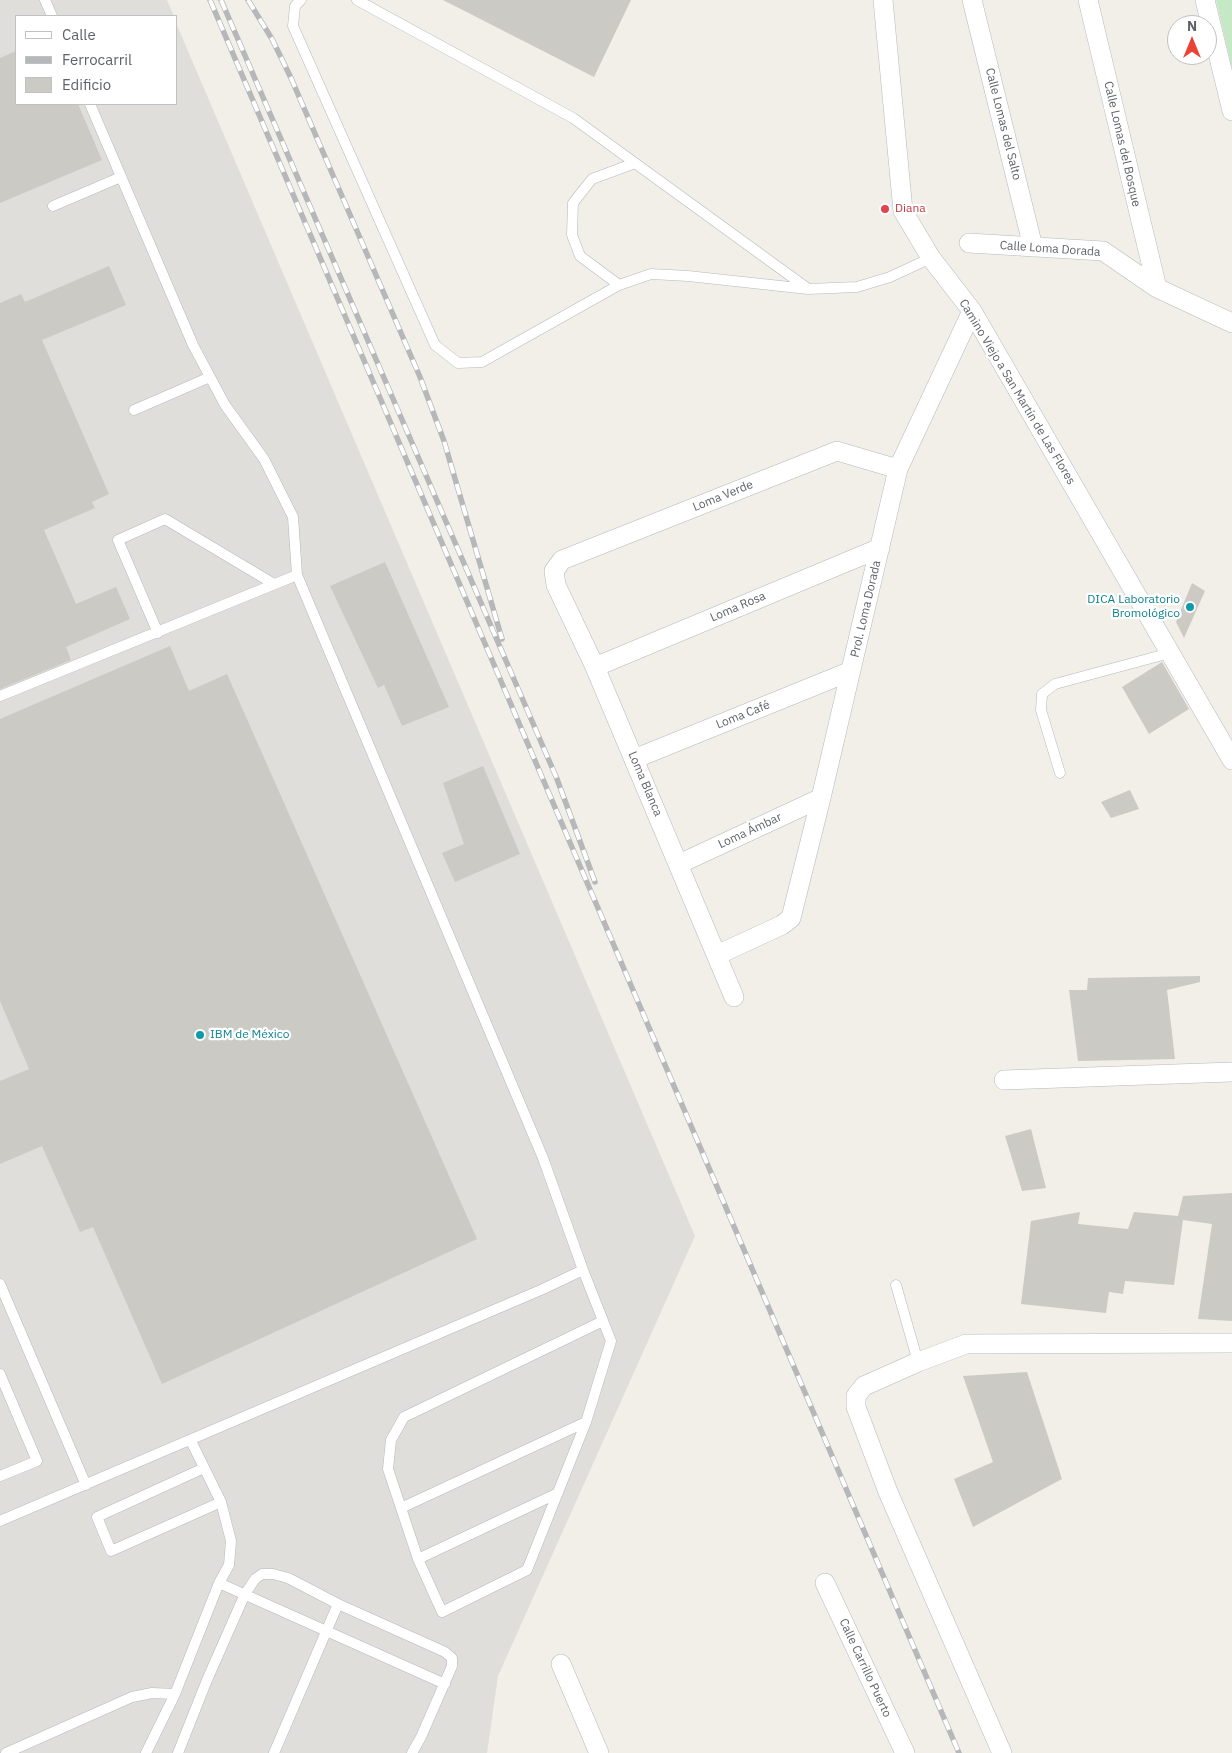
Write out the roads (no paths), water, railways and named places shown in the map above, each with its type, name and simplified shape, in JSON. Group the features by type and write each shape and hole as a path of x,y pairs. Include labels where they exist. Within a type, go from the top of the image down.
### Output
{"street":[{"name":"Camino Viejo a San Martín de Las Flores","path":"883,0 902,211 931,258 972,311 1232,760"},
{"name":"Calle Lomas del Salto","path":"972,0 1033,247"},
{"name":"Calle Lomas del Bosque","path":"1088,0 1157,288"},
{"path":"1205,0 1232,112"},
{"name":"Calle Loma Dorada","path":"969,243 1103,251 1157,288 1232,323"},
{"name":"Prol. Loma Dorada","path":"717,955 782,925 791,918 822,798 898,469 972,311"},
{"name":"Loma Verde","path":"554,571 562,560 837,451 898,469"},
{"name":"Loma Rosa","path":"595,667 880,548"},
{"name":"Loma Blanca","path":"554,571 556,585 595,667 734,997"},
{"name":"Loma Café","path":"634,759 851,671"},
{"name":"Loma Ámbar","path":"679,864 822,798"},
{"path":"1004,1080 1232,1072"},
{"path":"1002,1753 888,1492 856,1407 856,1396 864,1386 918,1362 966,1344 1232,1343"},
{"name":"Calle Carrillo Puerto","path":"825,1583 905,1753"},
{"path":"561,1664 599,1753"}],"lane":[{"path":"45,0 52,15"},
{"path":"301,0 295,6 294,26 435,346 458,363 482,362 619,284 651,274 688,276 808,289 857,287 890,277 931,258"},
{"path":"357,0 573,118 808,289"},
{"path":"90,105 193,346 225,405 264,459 294,517 297,575 542,1158 611,1341 586,1422 528,1570 442,1612 418,1559 388,1469 391,1440 404,1417 603,1321"},
{"path":"619,284 580,256 572,235 573,203 592,179 635,163"},
{"path":"53,206 121,177"},
{"path":"134,410 210,377"},
{"path":"158,633 118,540 165,520 274,584"},
{"path":"0,696 297,575"},
{"path":"1060,773 1041,710 1042,694 1055,684 1170,653"},
{"path":"0,1521 543,1289 583,1270"},
{"path":"0,1284 86,1485"},
{"path":"896,1285 918,1362"},
{"path":"0,1374 37,1461 0,1476"},
{"path":"401,1508 586,1422"},
{"path":"149,1752 175,1694 219,1583 229,1565 231,1541 220,1502 191,1440"},
{"path":"204,1468 97,1517 112,1551 220,1502"},
{"path":"418,1559 558,1493"},
{"path":"178,1753 207,1680 245,1594 255,1579 262,1574 273,1574 288,1578 338,1604 448,1654 452,1658 452,1666 445,1684 412,1753"},
{"path":"219,1583 445,1684"},
{"path":"274,1753 338,1604"},
{"path":"6,1753 132,1697 152,1693 175,1694"}],"railway":[{"path":"210,0 959,1753"},
{"path":"221,0 557,779 595,882"},
{"path":"248,0 272,39 291,78 420,377 444,441 502,639"}],"place":[{"name":"Diana","path":"885,209"},
{"name":"DICA Laboratorio Bromológico","path":"1190,607"},
{"name":"IBM de México","path":"200,1035"}]}
